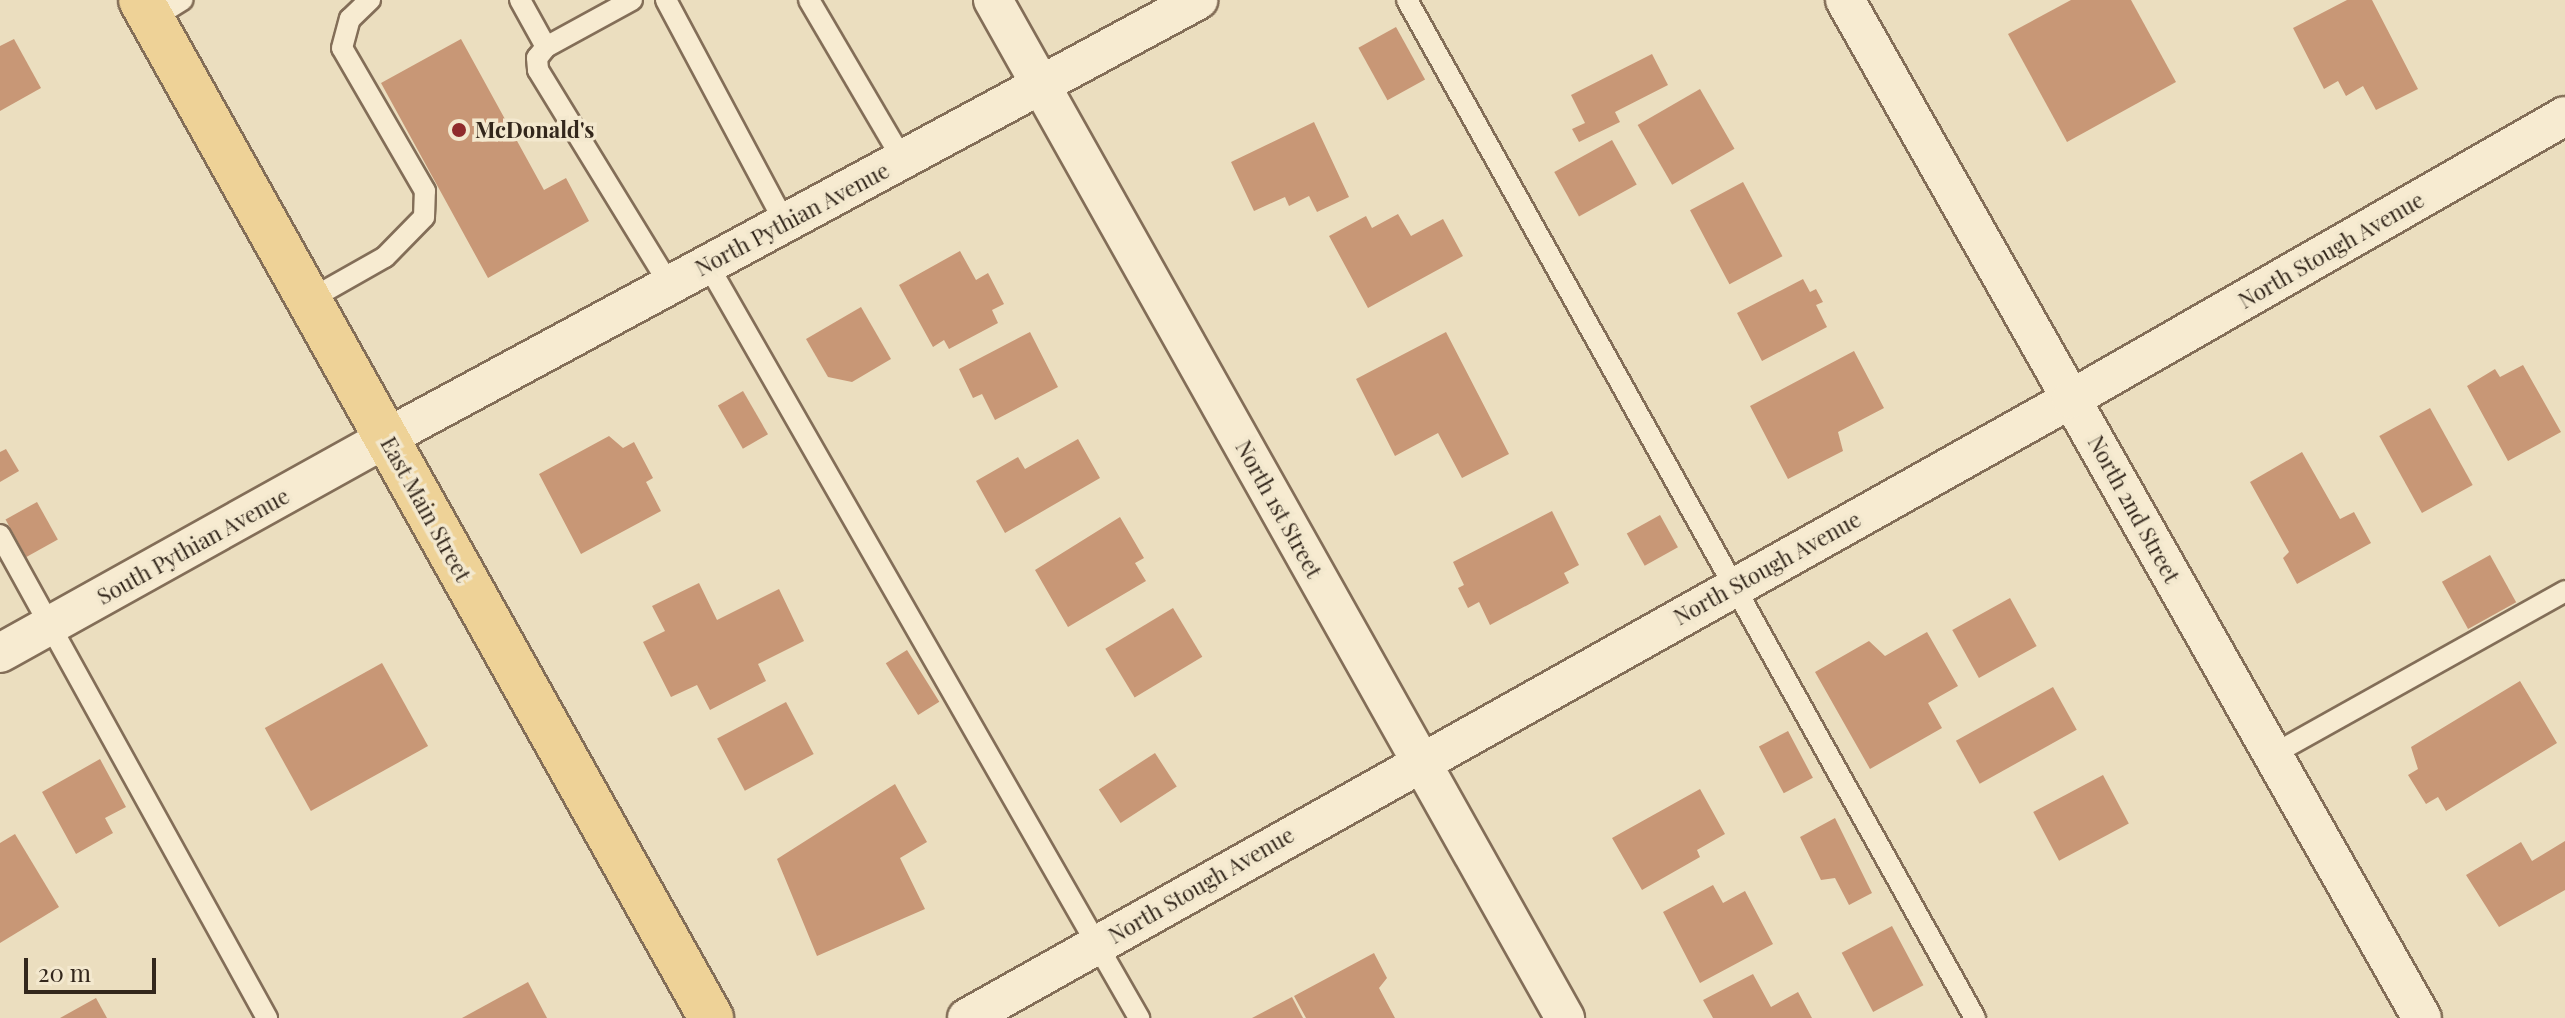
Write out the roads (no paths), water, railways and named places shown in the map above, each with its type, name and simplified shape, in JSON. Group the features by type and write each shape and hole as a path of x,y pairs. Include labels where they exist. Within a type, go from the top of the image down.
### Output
{"main road":[{"name":"East Main Street","path":"158,6 309,300 711,1018"}],"street":[{"name":"North 1st Street","path":"993,0 1565,1018"},
{"name":"North Pythian Avenue","path":"386,438 1198,0"},
{"name":"North 2nd Street","path":"1845,0 2422,1018"},
{"name":"North Stough Avenue","path":"967,1018 1420,761 2071,399 2565,116"},
{"name":"South Pythian Avenue","path":"0,653 386,438"}],"lane":[{"path":"309,300 385,257 424,217 425,191 342,48 350,19 370,0"},
{"path":"520,0 546,47"},
{"path":"632,0 546,47 537,58 538,70 670,285"},
{"path":"666,0 785,223"},
{"path":"809,0 903,160"},
{"path":"1407,0 1975,1018"},
{"path":"708,265 1139,1018"},
{"path":"0,535 48,627 267,1018"},
{"path":"2272,755 2565,591"}],"place":[{"name":"McDonald's","path":"459,130"}]}
